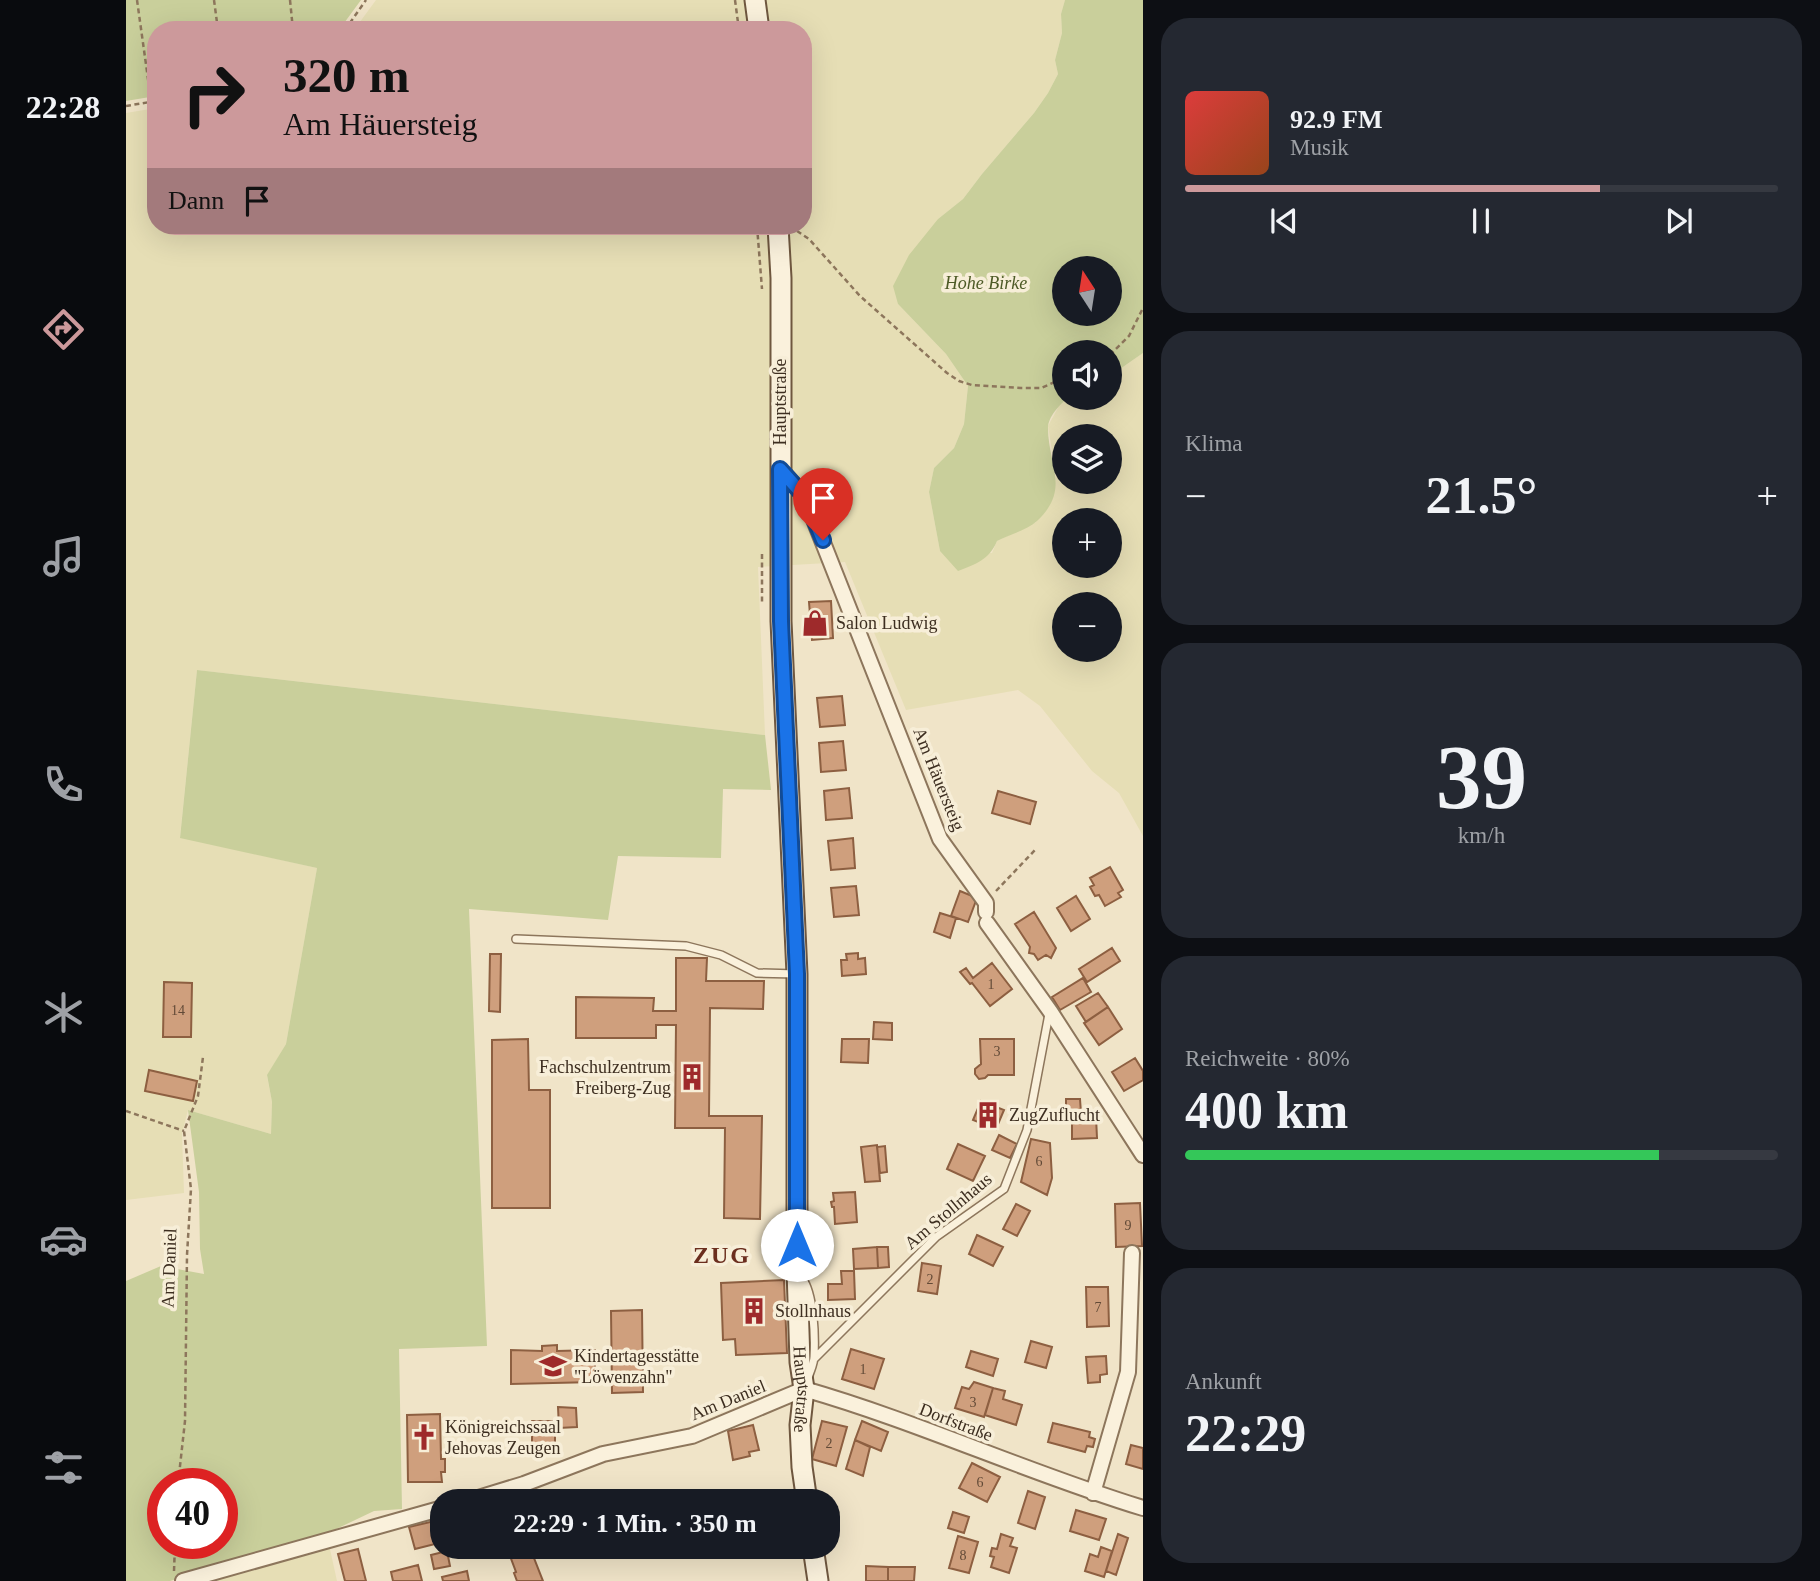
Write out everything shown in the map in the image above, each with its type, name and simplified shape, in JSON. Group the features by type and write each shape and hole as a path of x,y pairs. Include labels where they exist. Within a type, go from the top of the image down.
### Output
{"street":[{"path":"755,0 758,21"},
{"name":"Hauptstraße","path":"779,235 781,278 781,621 797,974 797,1270 800,1362 804,1389 800,1425 805,1489"},
{"name":"Am Häuersteig","path":"780,469 805,497 940,839 1143,1154"},
{"path":"1093,1493 1128,1372 1132,1254"},
{"name":"Dorfstraße","path":"804,1389 874,1411 1093,1493 1143,1508"},
{"name":"Am Daniel","path":"508,1489 603,1454 692,1436 804,1389"},
{"path":"183,1581 430,1512"},
{"path":"815,1559 818,1581"}],"lane":[{"path":"516,939 686,946 721,955 757,974 797,974"},
{"name":"Am Stollnhaus","path":"814,1359 936,1237 1004,1189 1027,1130 1050,1011"},
{"path":"797,1270 808,1286 814,1359 804,1389"}],"path":[{"path":"137,0 147,72"},
{"path":"214,0 217,21"},
{"path":"290,0 292,21"},
{"path":"351,21 366,0"},
{"path":"735,0 738,21"},
{"path":"126,106 147,102"},
{"path":"803,235 868,303 959,381 972,385 1041,388 1052,383"},
{"path":"1122,344 1129,336 1143,308"},
{"path":"986,913 1035,850"},
{"name":"Am Daniel","path":"180,1468 185,1421 187,1255 191,1189 184,1132 198,1096 203,1057"},
{"path":"126,1111 184,1132"},
{"path":"174,1581 175,1559"}],"shaded area":[{"path":"376,0 1065,0 1061,14 1062,33 1055,60 1058,74 1048,93 963,199 938,219 898,304 946,354 968,386 964,424 954,448 934,468 929,492 940,551 992,553 997,541 1036,522 1052,485 1052,494 1122,494 1122,424 1052,424 1052,451 1048,426 1057,410 1122,410 1122,368 1143,353 1143,836 1119,793 1092,771 1040,706 1018,690 906,710 845,562 758,567 765,735 197,670 180,837 317,868 286,1044 267,1076 272,1102 271,1134 188,1110 182,1134 184,1193 126,1200 126,113 147,110 147,235 812,235 812,21 361,21"},
{"path":"328,1540 337,1581 183,1581"}],"green space":[{"path":"126,0 361,0 346,21 147,21 147,98 126,101"},
{"name":"Hohe Birke","path":"1065,0 1143,0 1143,353 1122,368 1122,340 1052,340 1052,410 1056,410 1048,428 1053,498 1037,521 997,541 986,557 958,571 940,551 929,492 934,468 954,448 964,424 968,386 946,354 898,304 893,286 909,255 938,219 963,199 1048,93 1058,74 1055,60 1062,33 1061,14"},
{"path":"197,670 765,735 771,790 723,789 721,858 618,856 608,920 469,909 487,1346 399,1349 402,1509 374,1511 332,1531 170,1581 126,1581 126,1281 161,1266 204,1274 200,1249 199,1192 188,1110 271,1134 272,1102 267,1075 286,1044 317,868 180,838"}],"building":[{"path":"831,601 833,638 812,640 809,602"},
{"path":"842,696 845,725 820,727 817,698"},
{"path":"843,741 846,770 821,772 819,743"},
{"path":"849,788 852,818 826,820 824,791"},
{"path":"998,791 1036,802 1030,824 992,813"},
{"path":"853,838 855,868 831,870 828,841"},
{"path":"1110,867 1123,890 1118,893 1121,897 1105,906 1099,895 1095,896 1090,887 1094,885 1090,878"},
{"path":"856,886 859,915 834,917 831,888"},
{"path":"960,891 977,898 968,922 951,916"},
{"path":"1076,896 1090,919 1071,931 1057,908"},
{"path":"1034,912 1056,948 1051,958 1046,955 1038,960 1034,954 1029,953 1030,947 1015,924"},
{"path":"940,913 956,918 950,938 934,932"},
{"path":"1112,948 1120,961 1087,982 1079,969"},
{"path":"858,953 858,959 865,958 866,974 842,976 841,960 847,960 846,954"},
{"path":"490,954 501,954 500,1012 489,1011"},
{"name":"Fachschulzentrum Freiberg-Zug","path":"676,958 707,958 706,981 764,981 763,1009 710,1008 709,1116 762,1116 760,1219 724,1218 725,1128 675,1128 676,1025 656,1025 656,1038 576,1038 576,997 654,998 653,1011 676,1011"},
{"path":"992,963 1012,989 990,1006 960,972 966,968 973,978"},
{"path":"1083,978 1091,992 1060,1010 1052,997"},
{"path":"164,982 192,983 191,1037 163,1037"},
{"path":"1098,993 1108,1007 1086,1022 1076,1006"},
{"path":"1108,1007 1122,1029 1099,1045 1084,1023"},
{"path":"874,1022 892,1023 892,1040 873,1039"},
{"path":"528,1039 529,1090 550,1090 550,1208 492,1208 492,1040"},
{"path":"842,1039 869,1039 868,1063 841,1062"},
{"path":"980,1039 1014,1039 1014,1075 988,1075 979,1079 975,1069 981,1064"},
{"path":"1135,1058 1143,1071 1143,1080 1124,1091 1112,1072"},
{"path":"149,1070 197,1081 193,1101 145,1091"},
{"path":"1066,1099 1080,1099 1081,1113 1066,1112"},
{"name":"ZugZuflucht","path":"981,1101 1004,1110 996,1129 973,1120"},
{"path":"1096,1117 1097,1138 1072,1139 1072,1118"},
{"path":"999,1135 1017,1144 1010,1158 992,1150"},
{"path":"1031,1139 1050,1143 1052,1178 1047,1195 1021,1182"},
{"path":"958,1144 985,1156 973,1181 947,1169"},
{"path":"877,1145 880,1181 865,1182 861,1147"},
{"path":"885,1146 887,1172 880,1173 877,1147"},
{"path":"855,1192 857,1222 835,1224 831,1202 834,1201 833,1193"},
{"path":"1140,1203 1142,1246 1116,1247 1115,1204"},
{"path":"1016,1204 1030,1211 1017,1236 1003,1229"},
{"path":"977,1235 1003,1247 993,1266 969,1254"},
{"path":"877,1247 878,1268 854,1269 853,1249"},
{"path":"877,1247 888,1247 889,1267 878,1268"},
{"path":"922,1263 941,1266 937,1294 918,1291"},
{"path":"841,1271 854,1271 855,1299 828,1300 828,1284 842,1284"},
{"name":"Stollnhaus","path":"784,1280 787,1353 736,1355 735,1339 723,1340 721,1283"},
{"path":"1086,1287 1108,1287 1109,1326 1087,1327"},
{"path":"642,1310 643,1392 612,1393 611,1311"},
{"path":"1031,1341 1052,1347 1046,1368 1025,1362"},
{"name":"Kindertagesstätte \"Löwenzahn\"","path":"557,1345 557,1351 595,1350 595,1382 511,1384 511,1350 542,1351 542,1346"},
{"path":"851,1349 884,1359 874,1389 842,1379"},
{"path":"971,1351 998,1359 993,1376 966,1367"},
{"path":"1106,1356 1107,1374 1100,1375 1100,1382 1088,1383 1086,1357"},
{"path":"974,1382 993,1388 984,1417 955,1408 962,1387 969,1389"},
{"path":"993,1388 1005,1391 1003,1399 1022,1405 1016,1425 985,1415"},
{"path":"558,1407 576,1408 577,1427 559,1428"},
{"name":"Königreichssaal Jehovas Zeugen","path":"440,1414 441,1459 445,1459 445,1472 441,1472 442,1482 408,1482 407,1415"},
{"path":"532,1421 555,1421 555,1443 532,1444"},
{"path":"822,1421 847,1427 836,1466 812,1459"},
{"path":"862,1421 888,1432 881,1451 855,1440"},
{"path":"1053,1423 1090,1432 1089,1437 1095,1439 1093,1447 1087,1446 1085,1452 1048,1442"},
{"path":"753,1425 759,1450 749,1452 750,1456 733,1460 728,1431"},
{"path":"855,1440 870,1447 863,1476 846,1469"},
{"path":"1131,1445 1143,1448 1143,1469 1126,1464"},
{"path":"972,1463 1000,1477 987,1502 959,1488"},
{"path":"1028,1491 1045,1497 1035,1529 1018,1523"},
{"path":"1076,1510 1106,1519 1099,1540 1070,1531"},
{"path":"953,1512 969,1517 964,1533 948,1528"},
{"path":"430,1522 430,1545 415,1549 409,1527"},
{"path":"1001,1534 1013,1538 1010,1546 1017,1548 1009,1573 991,1567 994,1557 990,1556 992,1548 997,1549"},
{"path":"1118,1534 1128,1538 1116,1575 1106,1571"},
{"path":"958,1536 978,1542 969,1573 949,1568"},
{"path":"1101,1547 1112,1551 1104,1577 1085,1571 1090,1554 1098,1557"},
{"path":"358,1549 366,1581 345,1581 338,1554"},
{"path":"432,1559 449,1559 450,1566 434,1569"},
{"path":"511,1559 534,1559 543,1581 517,1581"},
{"path":"418,1565 422,1581 393,1581 391,1572"},
{"path":"866,1566 888,1567 888,1581 866,1581"},
{"path":"888,1567 915,1567 914,1581 888,1581"},
{"path":"467,1571 469,1581 443,1581 442,1577"}],"place":[{"name":"Salon Ludwig","path":"815,623"},
{"name":"Fachschulzentrum Freiberg-Zug","path":"692,1077"},
{"name":"ZugZuflucht","path":"988,1115"},
{"name":"Stollnhaus","path":"754,1311"},
{"name":"Kindertagesstätte \"Löwenzahn\"","path":"553,1366"},
{"name":"Königreichssaal Jehovas Zeugen","path":"424,1437"}],"district":[{"name":"ZUG","path":"722,1255"}],"route":[{"path":"797,1245 797,974 781,621 780,469 805,497 823,540"}]}
